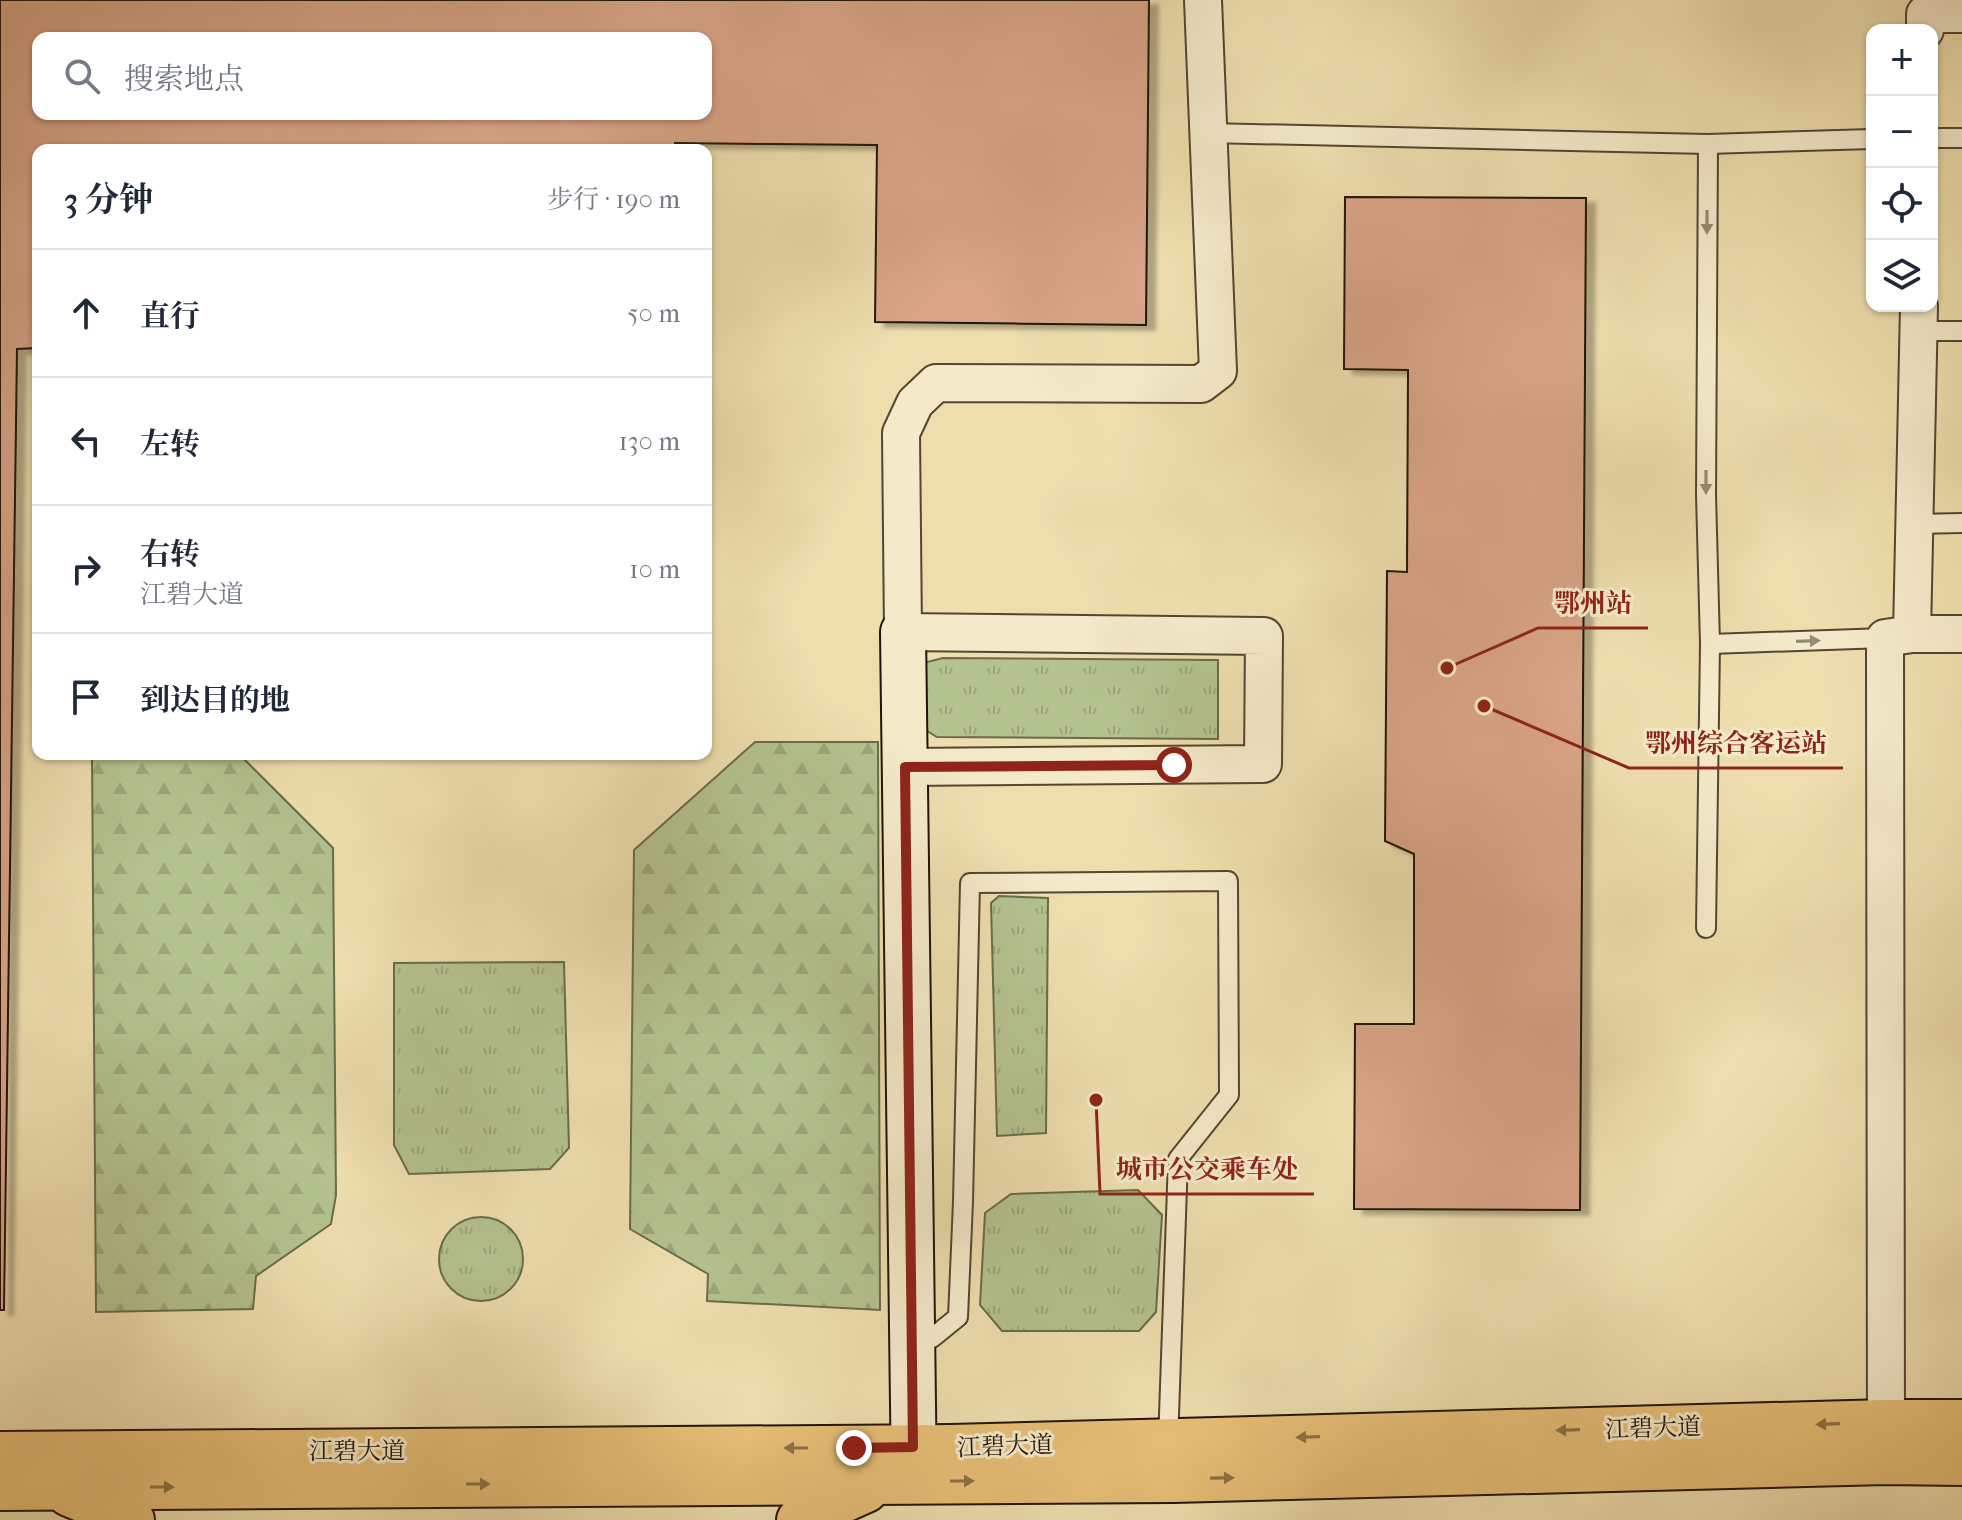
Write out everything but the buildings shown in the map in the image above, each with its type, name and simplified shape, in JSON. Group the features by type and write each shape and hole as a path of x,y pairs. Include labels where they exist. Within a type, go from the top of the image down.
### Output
{"main road":[{"name":"江碧大道","path":"0,1488 527,1485 1170,1460 1886,1442 1962,1422"},
{"name":"江碧大道","path":"1886,1442 1962,1463"},
{"name":"江碧大道","path":"0,1454 435,1485"},
{"path":"799,1520 904,1470"},
{"path":"52,1487 132,1520"}],"street":[{"path":"904,1470 912,1342 901,433 915,403 936,383 1201,384 1218,371 1203,0"},
{"path":"1925,24 1925,14 1962,14"},
{"path":"1886,1442 1898,636 1914,524 1918,319"},
{"path":"903,632 1264,636 1263,764 905,767"},
{"path":"1898,636 1962,634"}],"lane":[{"path":"1208,133 1708,144 1866,139"},
{"path":"1938,138 1962,138"},
{"path":"1706,928 1710,644 1706,495 1708,144"},
{"path":"1918,319 1962,331"},
{"path":"1914,524 1962,523"},
{"path":"1710,644 1898,636"},
{"path":"912,1342 932,1338 958,1317 970,883 1228,881 1229,1095 1178,1159 1170,1460"}],"green space":[{"path":"943,658 1218,660 1218,739 937,737 922,728 923,663"},
{"path":"755,742 878,742 880,1310 707,1301 708,1274 630,1229 634,850"},
{"path":"92,760 245,760 333,848 336,1195 331,1224 256,1276 253,1309 96,1312"},
{"path":"999,896 1048,898 1046,1133 997,1136 991,903"},
{"path":"564,962 569,1148 550,1169 409,1174 394,1145 394,963"},
{"path":"1138,1190 1162,1215 1156,1312 1139,1331 1002,1331 980,1305 985,1213 1011,1194"},
{"path":"481,1217 497,1220 511,1229 520,1243 523,1259 520,1275 511,1289 497,1298 481,1301 465,1298 451,1289 442,1275 439,1259 442,1243 451,1229 465,1220"}],"place":[{"name":"鄂州站","path":"1447,668"},
{"name":"鄂州综合客运站","path":"1484,706"},
{"name":"城市公交乘车处","path":"1096,1100"}],"route":[{"path":"854,1448 913,1447 905,767 1174,765"}]}
